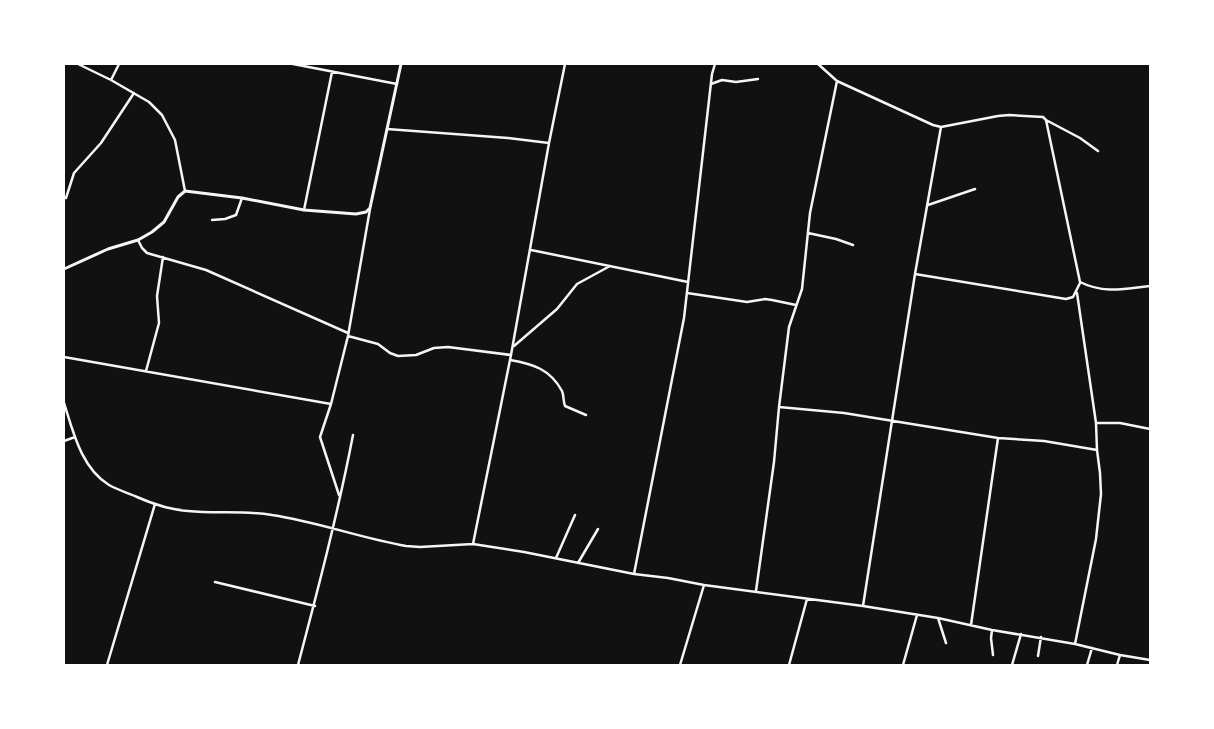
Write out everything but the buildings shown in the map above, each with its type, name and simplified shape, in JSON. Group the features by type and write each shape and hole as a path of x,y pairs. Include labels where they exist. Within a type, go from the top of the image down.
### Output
{"street":[{"path":"78,64 111,80 156,108 176,140 185,191"},
{"path":"111,80 119,64"},
{"path":"293,64 398,84"},
{"path":"340,495 320,437 331,404 348,334 370,208 402,64"},
{"path":"473,544 513,346 549,142 565,64"},
{"path":"634,574 678,355 715,64"},
{"path":"818,64 837,81 920,120 941,127 1009,115 1041,116 1080,138 1098,151"},
{"path":"304,210 332,72"},
{"path":"711,84 722,80 736,82 758,79"},
{"path":"756,591 790,326 802,289 813,195 837,81"},
{"path":"66,198 74,173 101,143 134,94"},
{"path":"916,274 1066,299 1073,297 1080,282 1046,120"},
{"path":"862,606 941,127"},
{"path":"387,129 549,142"},
{"path":"928,205 975,189"},
{"path":"64,268 138,240 152,232 164,222 178,197 185,191 242,198 304,210 356,214 366,212 370,208"},
{"path":"212,220 225,219 236,215 242,198"},
{"path":"808,233 853,245"},
{"path":"138,240 144,251 206,270 348,334 378,344 390,353 398,356 416,355 434,348 448,347 511,355"},
{"path":"531,250 688,282"},
{"path":"146,371 159,323 157,296 163,257"},
{"path":"513,346 557,309 576,284 612,266"},
{"path":"1080,282 1090,287 1104,290 1150,286"},
{"path":"1075,644 1096,539 1101,494 1096,422 1076,292"},
{"path":"687,293 747,302 765,299 796,305"},
{"path":"64,357 331,404"},
{"path":"510,360 541,369 561,390 564,406 586,415"},
{"path":"64,403 75,438 86,460 99,477 112,486 155,504 188,511 260,513 333,527 392,544 406,546 473,544 634,574 938,618 1150,660"},
{"path":"779,407 892,420 998,438 1044,441 1097,450"},
{"path":"1096,422 1120,423 1150,429"},
{"path":"298,665 315,606 353,435"},
{"path":"64,441 75,438"},
{"path":"971,625 998,438"},
{"path":"107,665 155,504"},
{"path":"556,558 575,515"},
{"path":"578,563 598,530"},
{"path":"215,582 315,606"},
{"path":"680,665 704,585"},
{"path":"789,665 807,598"},
{"path":"903,665 917,615"},
{"path":"938,618 946,643"},
{"path":"992,630 991,638 994,655"},
{"path":"1012,665 1021,634"},
{"path":"1038,656 1041,637"},
{"path":"1087,665 1092,648"},
{"path":"1117,665 1120,655"}]}
